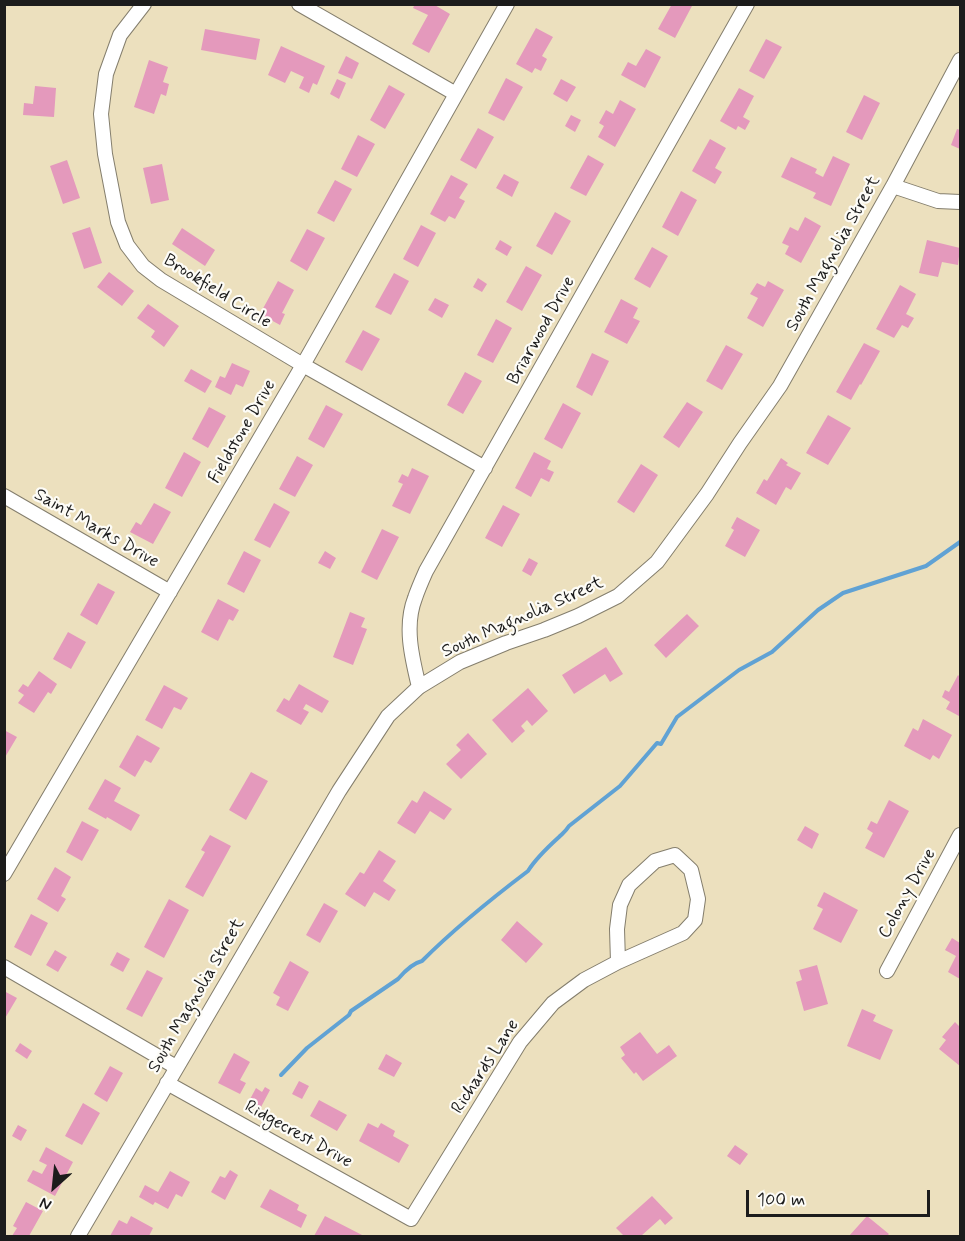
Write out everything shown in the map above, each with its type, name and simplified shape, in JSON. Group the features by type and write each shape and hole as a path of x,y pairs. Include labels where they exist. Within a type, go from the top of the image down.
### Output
{"street":[{"name":"Brookfield Circle","path":"144,4 120,36 106,74 101,114 105,154 118,222 128,245 143,266 161,280 303,366 485,468"},
{"path":"299,4 456,94"},
{"name":"Fieldstone Drive","path":"4,874 303,366 507,4"},
{"name":"Briarwood Drive","path":"419,687 412,661 409,630 414,600 426,571 747,4"},
{"name":"South Magnolia Street","path":"78,1236 339,790 388,716 419,687 460,662 552,627 618,596 657,562 707,494 780,386 893,186 960,60"},
{"path":"893,186 938,201 960,202"},
{"name":"Saint Marks Drive","path":"4,496 170,592"},
{"name":"Colony Drive","path":"887,971 960,836"},
{"name":"Richards Lane","path":"411,1219 520,1042 553,1003 584,980 683,933 695,921 698,899 691,870 675,855 655,861 629,885 620,905 617,929 618,962"},
{"path":"4,967 176,1067"},
{"name":"Ridgecrest Drive","path":"167,1083 411,1219"}],"building":[{"path":"415,4 433,4 450,14 429,53 412,44 428,15 413,8"},
{"path":"672,4 693,4 675,38 658,29"},
{"path":"536,28 553,37 542,56 547,59 541,71 535,68 532,73 516,64"},
{"path":"205,29 260,39 256,60 201,50"},
{"path":"766,39 782,47 764,79 749,71"},
{"path":"281,46 325,66 317,85 313,83 309,93 299,88 304,77 291,71 285,83 268,75"},
{"path":"646,49 661,57 645,88 621,75 628,62 636,66"},
{"path":"346,56 359,63 352,79 338,73"},
{"path":"149,60 168,67 163,82 169,84 166,96 161,94 154,114 134,107"},
{"path":"506,78 523,87 504,121 488,113"},
{"path":"337,79 346,83 339,99 330,94"},
{"path":"561,79 576,87 567,102 553,94"},
{"path":"389,85 405,94 385,129 370,120"},
{"path":"35,86 56,88 54,117 23,115 24,103 33,104"},
{"path":"739,88 754,96 743,117 750,121 745,130 738,126 736,130 720,121"},
{"path":"864,95 880,103 862,140 846,132"},
{"path":"620,100 636,109 615,147 598,137 604,126 599,123 606,110 613,114"},
{"path":"571,115 581,120 575,132 565,126"},
{"path":"478,128 494,137 476,169 460,160"},
{"path":"957,129 960,130 960,149 951,145"},
{"path":"358,135 375,144 357,177 341,169"},
{"path":"710,139 726,148 715,168 722,172 715,184 692,171"},
{"path":"588,155 604,164 586,196 570,188"},
{"path":"833,156 850,164 831,206 813,198 816,193 781,177 791,157 817,169 815,173 823,177"},
{"path":"67,160 80,198 63,204 50,166"},
{"path":"162,164 169,200 151,204 143,168"},
{"path":"504,174 519,182 512,197 496,188"},
{"path":"451,175 468,184 459,198 465,201 455,219 449,216 445,222 430,214"},
{"path":"335,180 352,189 334,222 317,213"},
{"path":"681,191 697,200 678,236 662,227"},
{"path":"555,212 571,221 552,255 536,246"},
{"path":"805,217 821,226 801,263 785,254 789,246 782,243 790,227 798,231"},
{"path":"421,225 436,233 418,267 403,259"},
{"path":"90,227 102,263 84,269 72,233"},
{"path":"182,228 215,250 205,266 172,244"},
{"path":"307,229 325,238 307,271 290,261"},
{"path":"500,240 512,247 507,256 495,249"},
{"path":"927,240 960,248 958,265 942,262 938,277 919,273"},
{"path":"652,247 668,256 650,288 634,279"},
{"path":"526,266 542,275 522,311 506,302"},
{"path":"109,272 134,291 122,306 97,287"},
{"path":"394,273 409,281 391,315 375,307"},
{"path":"478,278 487,284 482,292 473,287"},
{"path":"278,281 294,290 282,313 285,314 280,325 260,314"},
{"path":"768,281 784,290 763,327 747,318 758,298 750,294 757,283 765,287"},
{"path":"900,285 916,294 906,314 914,318 908,328 902,325 894,338 876,329"},
{"path":"435,298 449,305 442,318 428,310"},
{"path":"621,299 638,308 633,318 640,321 627,344 604,332"},
{"path":"148,304 179,326 164,347 151,337 155,331 137,318"},
{"path":"496,319 512,328 493,363 477,355"},
{"path":"363,330 380,339 362,371 345,362"},
{"path":"864,343 880,351 851,400 836,392"},
{"path":"726,345 743,354 722,390 706,381"},
{"path":"592,353 609,361 592,396 576,387"},
{"path":"232,363 250,371 243,387 236,384 231,395 215,387 220,376 225,378"},
{"path":"191,369 212,381 205,393 184,381"},
{"path":"465,372 482,381 463,414 447,405"},
{"path":"687,402 703,412 679,448 663,437"},
{"path":"563,403 581,413 562,449 544,439"},
{"path":"326,405 343,414 324,448 308,439"},
{"path":"209,407 226,416 208,448 192,439"},
{"path":"828,415 851,428 828,465 806,453"},
{"path":"184,452 201,462 182,497 165,488"},
{"path":"534,452 551,461 547,469 554,472 549,482 541,478 531,497 515,488"},
{"path":"297,456 313,465 295,497 279,489"},
{"path":"781,458 788,463 786,465 801,473 791,490 786,487 776,505 756,493 764,479 767,481"},
{"path":"641,464 658,475 634,513 617,502"},
{"path":"412,468 429,476 410,514 392,506 403,484 398,482 402,474 408,477"},
{"path":"154,503 171,512 153,544 130,532 136,522 141,525"},
{"path":"274,503 290,512 270,548 254,540"},
{"path":"503,505 520,514 502,547 485,538"},
{"path":"737,517 760,530 745,557 725,546 734,530 731,528"},
{"path":"382,529 399,537 377,580 361,572"},
{"path":"244,551 261,560 244,593 227,584"},
{"path":"325,551 336,558 330,569 318,563"},
{"path":"529,558 538,563 531,576 522,571"},
{"path":"98,583 115,592 97,625 80,615"},
{"path":"218,599 239,610 233,621 229,619 218,641 201,632"},
{"path":"350,612 365,618 361,627 367,629 353,665 333,657"},
{"path":"687,614 699,626 666,658 654,645"},
{"path":"68,632 86,642 71,669 53,659"},
{"path":"606,647 623,674 610,682 605,674 574,694 562,675"},
{"path":"39,671 57,684 51,694 48,692 34,713 18,703 24,695 18,691 23,684 28,687"},
{"path":"958,675 960,677 959,716 946,709 950,702 942,697 945,690 949,692"},
{"path":"299,684 329,701 322,713 306,704 303,709 309,712 301,725 276,711 284,698 289,701"},
{"path":"164,685 188,698 181,710 174,707 162,729 145,720"},
{"path":"528,688 548,711 532,726 527,720 521,726 525,731 512,743 492,720"},
{"path":"923,719 952,735 939,759 933,755 930,760 904,746 913,728 918,731"},
{"path":"4,730 17,737 4,759"},
{"path":"468,733 487,754 461,779 446,764 461,750 456,745"},
{"path":"137,735 160,748 151,763 145,760 135,777 119,767"},
{"path":"251,772 268,781 246,820 229,810"},
{"path":"105,779 121,788 114,801 140,815 131,831 88,809"},
{"path":"424,791 452,809 444,820 430,811 415,834 397,823 412,800 417,803"},
{"path":"889,800 909,811 884,858 865,848 873,833 867,829 871,821 877,824"},
{"path":"82,821 99,830 82,861 66,852"},
{"path":"805,826 819,834 812,849 797,840"},
{"path":"210,835 231,846 203,897 185,887 205,852 201,850"},
{"path":"379,850 396,861 383,881 396,890 389,901 374,892 365,907 345,894 360,872 364,874"},
{"path":"55,867 71,877 61,896 66,899 58,912 37,899"},
{"path":"824,892 858,910 841,943 813,929 823,909 817,906"},
{"path":"169,899 189,910 164,958 144,947"},
{"path":"324,903 338,911 320,943 306,935"},
{"path":"31,914 48,923 31,956 14,947"},
{"path":"517,921 543,944 526,963 501,940"},
{"path":"952,938 960,943 960,979 948,972 956,956 945,950"},
{"path":"55,950 67,957 58,972 46,965"},
{"path":"117,952 130,959 123,972 110,965"},
{"path":"290,961 309,972 288,1011 276,1005 280,997 273,993"},
{"path":"817,965 828,1004 804,1011 796,982 802,980 799,970"},
{"path":"147,970 163,978 142,1017 126,1009"},
{"path":"4,991 17,998 4,1020"},
{"path":"862,1009 876,1015 873,1021 893,1030 880,1060 847,1046"},
{"path":"955,1022 960,1027 960,1066 939,1049 946,1040 942,1037"},
{"path":"640,1032 657,1054 669,1045 677,1056 643,1081 621,1058 625,1055 620,1047"},
{"path":"20,1043 32,1051 27,1059 15,1051"},
{"path":"234,1053 250,1062 240,1080 246,1083 240,1094 218,1083"},
{"path":"386,1054 402,1063 394,1077 378,1069"},
{"path":"110,1066 123,1073 107,1102 94,1094"},
{"path":"299,1081 309,1086 302,1099 292,1094"},
{"path":"265,1087 270,1090 261,1107 249,1101 256,1088 262,1092"},
{"path":"319,1100 347,1115 337,1131 310,1116"},
{"path":"83,1103 100,1113 82,1145 65,1136"},
{"path":"368,1123 378,1128 381,1123 395,1131 393,1136 409,1145 399,1163 359,1141"},
{"path":"18,1125 27,1130 21,1141 12,1136"},
{"path":"735,1145 748,1154 740,1165 727,1156"},
{"path":"46,1147 73,1162 55,1196 27,1181 33,1170 42,1174 47,1165 39,1161"},
{"path":"230,1170 238,1175 225,1200 211,1192 220,1176 225,1178"},
{"path":"170,1171 190,1182 182,1197 176,1194 168,1209 155,1202 153,1205 139,1197 145,1185 158,1192"},
{"path":"270,1189 299,1205 297,1210 307,1215 301,1228 260,1207"},
{"path":"652,1196 673,1218 665,1225 660,1219 641,1236 624,1236 616,1228"},
{"path":"26,1202 43,1211 29,1236 12,1236 17,1228 13,1226"},
{"path":"131,1216 153,1228 149,1236 110,1236 119,1220 127,1224"},
{"path":"325,1216 364,1236 314,1236"},
{"path":"867,1216 889,1234 887,1236 849,1236"}],"waterway":[{"path":"281,1075 307,1048 351,1011 422,961 473,914 528,871 538,857 569,826 620,786 657,743 661,744 677,717 739,670 772,652 818,610 843,593 926,566 960,542"}]}
